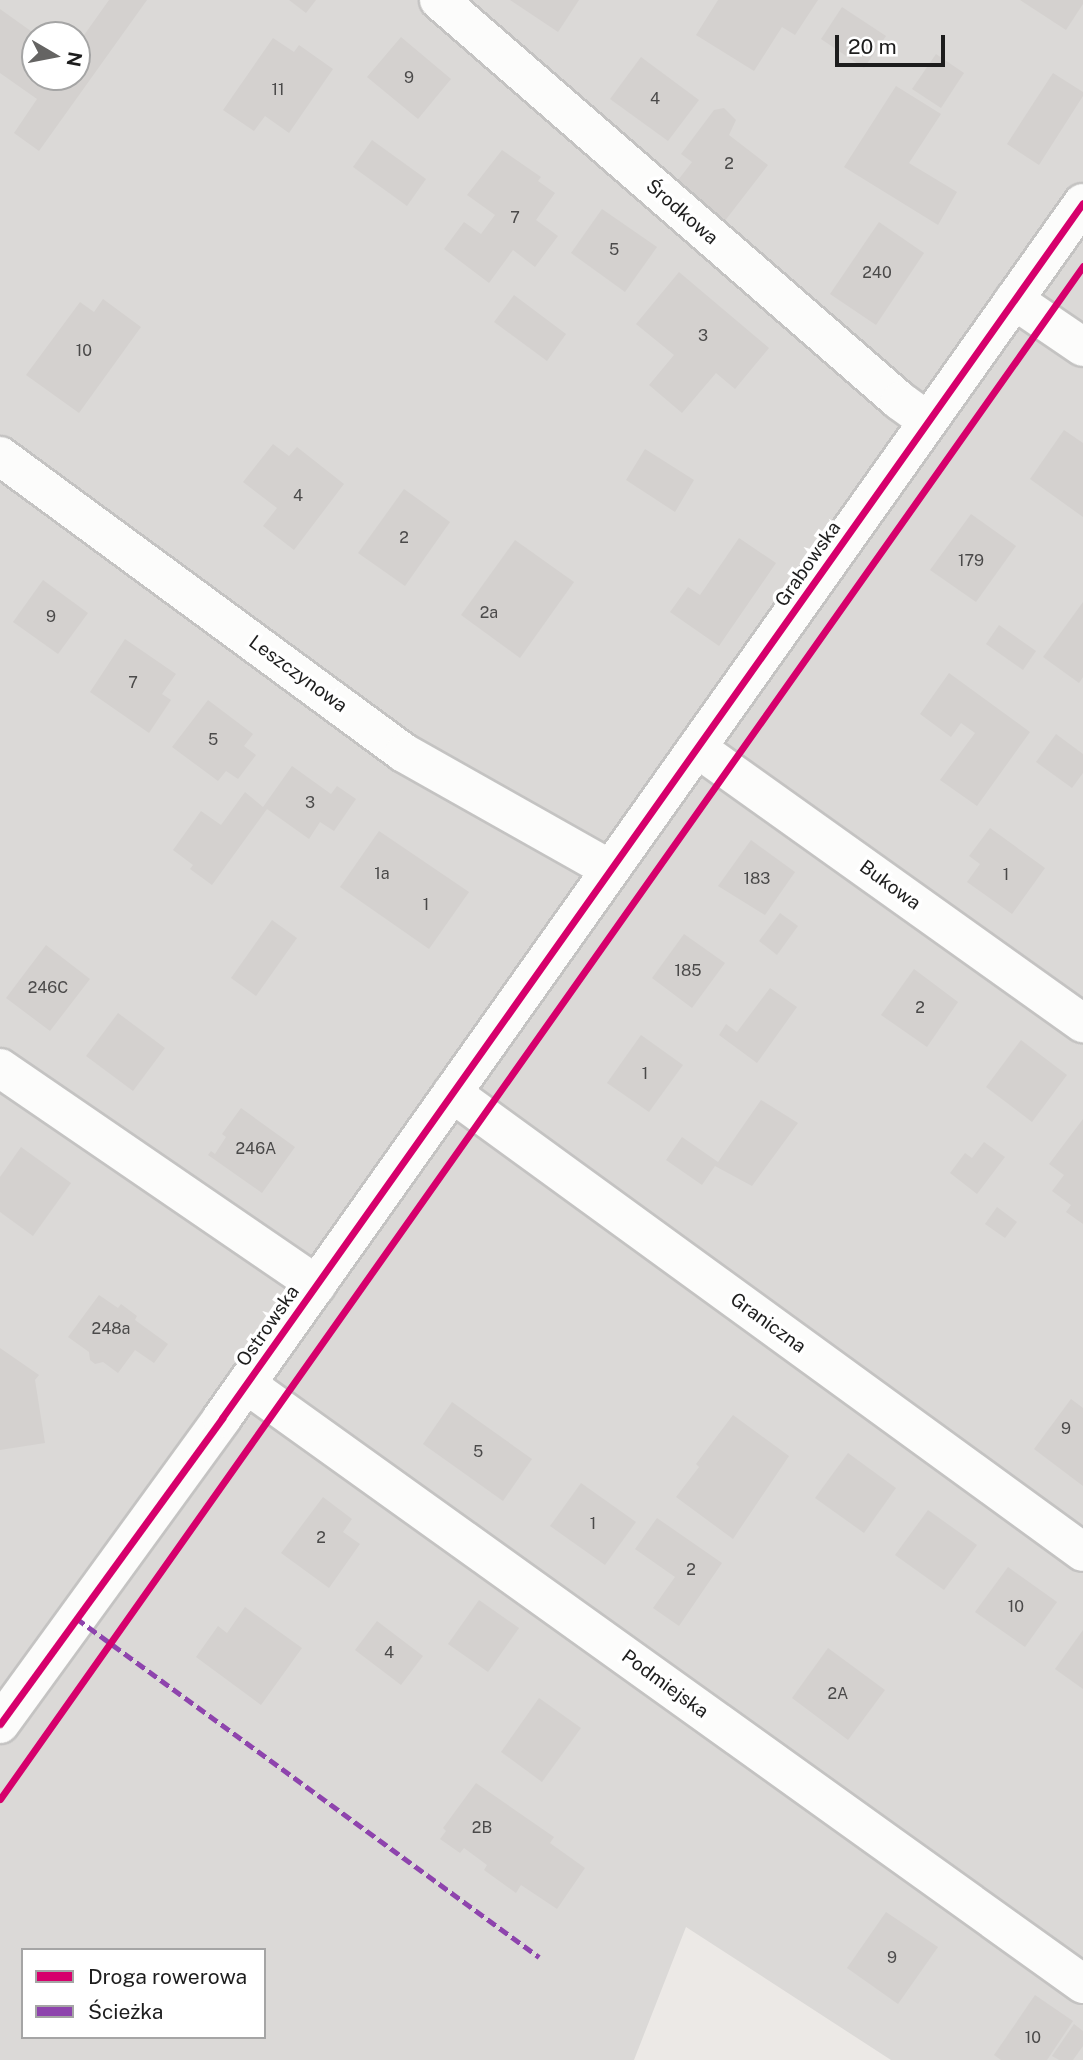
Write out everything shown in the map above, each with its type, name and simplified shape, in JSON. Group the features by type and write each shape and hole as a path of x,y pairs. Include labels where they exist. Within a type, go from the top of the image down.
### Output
{"street":[{"name":"Środkowa","path":"439,0 900,401 928,421"},
{"name":"Grabowska","path":"557,943 1083,203"},
{"path":"1014,300 1083,347"},
{"name":"Leszczynowa","path":"0,456 404,753 610,869"},
{"name":"Bukowa","path":"697,748 1083,1023"},
{"name":"Ostrowska","path":"0,1724 317,1285 557,943"},
{"path":"0,1068 317,1285"},
{"name":"Graniczna","path":"452,1093 1083,1552"},
{"name":"Podmiejska","path":"246,1384 1083,1984"}],"shaded area":[{"path":"0,0 1083,0 1083,2060 891,2060 686,1927 634,2060 0,2060"}],"building":[{"path":"109,0 147,0 91,78 91,25"},
{"path":"289,0 316,0 306,13"},
{"path":"510,0 579,0 558,32"},
{"path":"718,0 818,0 795,35 782,27 754,71 696,35"},
{"path":"1020,0 1083,0 1083,4 1066,30"},
{"path":"842,7 886,36 864,68 821,39"},
{"path":"0,9 21,24 21,88 0,73"},
{"path":"401,37 451,79 418,119 367,77"},
{"path":"273,38 294,52 299,45 333,69 289,133 265,116 254,131 223,110"},
{"path":"936,54 964,73 941,108 912,89"},
{"path":"641,57 699,100 668,141 610,99"},
{"path":"1053,73 1083,92 1083,96 1039,165 1007,144"},
{"path":"896,86 941,114 909,163 957,192 938,225 844,167"},
{"path":"26,91 82,91 39,151 14,133 37,99"},
{"path":"724,108 736,120 729,135 768,165 724,222 675,184 692,162 681,154 714,110"},
{"path":"372,140 426,179 407,206 353,167"},
{"path":"502,150 541,177 538,181 555,193 536,220 558,236 535,267 513,250 489,283 444,249 464,222 481,234 495,215 467,195"},
{"path":"602,209 657,247 625,292 571,253"},
{"path":"879,222 924,253 876,325 830,294"},
{"path":"679,272 769,348 735,389 716,373 682,413 649,385 674,355 636,324"},
{"path":"514,295 566,334 547,361 494,322"},
{"path":"103,299 141,327 79,413 26,375 80,302 94,312"},
{"path":"1064,430 1083,443 1083,517 1030,479"},
{"path":"273,444 289,456 297,447 344,484 294,550 263,526 277,508 243,482"},
{"path":"645,449 694,480 675,512 626,480"},
{"path":"404,489 450,522 405,586 358,553"},
{"path":"971,514 1016,546 976,602 930,570"},
{"path":"739,538 776,563 719,646 670,612 688,587 700,595"},
{"path":"515,540 574,582 520,658 461,615"},
{"path":"43,580 88,613 58,654 13,622"},
{"path":"1083,602 1083,677 1079,683 1043,657"},
{"path":"999,625 1036,651 1023,670 986,644"},
{"path":"125,639 176,674 162,694 171,700 149,733 90,692"},
{"path":"949,673 1030,732 977,806 940,780 975,733 961,723 951,737 920,714"},
{"path":"208,700 253,734 244,746 256,755 238,779 226,771 218,781 172,747"},
{"path":"1056,734 1083,754 1083,773 1072,788 1036,762"},
{"path":"292,766 331,794 337,786 356,799 334,831 320,822 309,839 267,809 212,885 190,869 193,865 173,850 201,811 221,825 245,792 263,807"},
{"path":"990,828 1045,868 1012,914 967,882 980,864 969,856"},
{"path":"379,831 469,892 429,949 340,887"},
{"path":"751,840 795,872 765,915 718,886"},
{"path":"780,913 798,926 777,955 759,941"},
{"path":"272,920 297,938 256,996 231,978"},
{"path":"684,934 725,963 692,1008 652,978"},
{"path":"46,945 90,979 50,1031 6,998"},
{"path":"914,969 958,1002 927,1047 881,1015"},
{"path":"770,988 797,1007 757,1063 719,1035 726,1024 737,1032"},
{"path":"118,1013 165,1048 133,1091 86,1056"},
{"path":"641,1035 683,1065 649,1112 607,1083"},
{"path":"1021,1040 1067,1075 1032,1122 986,1087"},
{"path":"761,1100 798,1123 752,1186 715,1166 702,1185 666,1160 682,1137 718,1162"},
{"path":"241,1108 295,1147 262,1193 208,1155 211,1151 215,1154 226,1137 222,1134"},
{"path":"1083,1119 1083,1224 1066,1212 1071,1205 1052,1191 1064,1175 1049,1164"},
{"path":"984,1142 1005,1157 977,1194 950,1173 965,1153 972,1158"},
{"path":"21,1147 71,1183 33,1236 0,1212 0,1177"},
{"path":"997,1207 1017,1222 1005,1238 985,1224"},
{"path":"99,1295 118,1308 121,1304 137,1316 135,1320 168,1344 154,1363 135,1350 118,1373 103,1362 95,1364 90,1360 89,1352 68,1337"},
{"path":"0,1348 39,1375 35,1380 45,1443 0,1450"},
{"path":"1071,1399 1083,1408 1083,1486 1034,1449"},
{"path":"452,1402 532,1459 503,1501 423,1444"},
{"path":"733,1415 789,1456 733,1539 676,1497 699,1467 696,1464"},
{"path":"848,1453 896,1488 864,1533 815,1498"},
{"path":"581,1483 636,1522 605,1565 550,1526"},
{"path":"323,1497 352,1519 343,1532 360,1544 329,1588 281,1553"},
{"path":"928,1510 977,1545 944,1590 895,1555"},
{"path":"657,1518 722,1563 679,1626 653,1608 675,1577 635,1549"},
{"path":"1008,1567 1057,1602 1025,1647 975,1612"},
{"path":"479,1600 519,1628 488,1672 448,1644"},
{"path":"245,1607 302,1648 261,1705 196,1657 218,1626 227,1633"},
{"path":"377,1621 423,1656 401,1685 355,1650"},
{"path":"1083,1630 1083,1689 1055,1669"},
{"path":"828,1648 885,1690 848,1740 792,1698"},
{"path":"539,1698 581,1728 542,1782 501,1752"},
{"path":"476,1783 554,1837 550,1843 585,1868 557,1909 521,1885 516,1893 484,1870 487,1865 464,1848 460,1853 440,1839 446,1831 443,1828"},
{"path":"886,1912 938,1947 898,2004 847,1968"},
{"path":"1035,1995 1073,2021 1047,2060 1001,2060 994,2055"},
{"path":"1074,2024 1083,2031 1083,2046 1073,2060 1059,2060 1052,2056"}],"marked path":[{"path":"76,1618 539,1957"}],"cycle path":[{"path":"0,1724 222,1418 1083,203"},
{"path":"0,1799 1083,266"}]}
